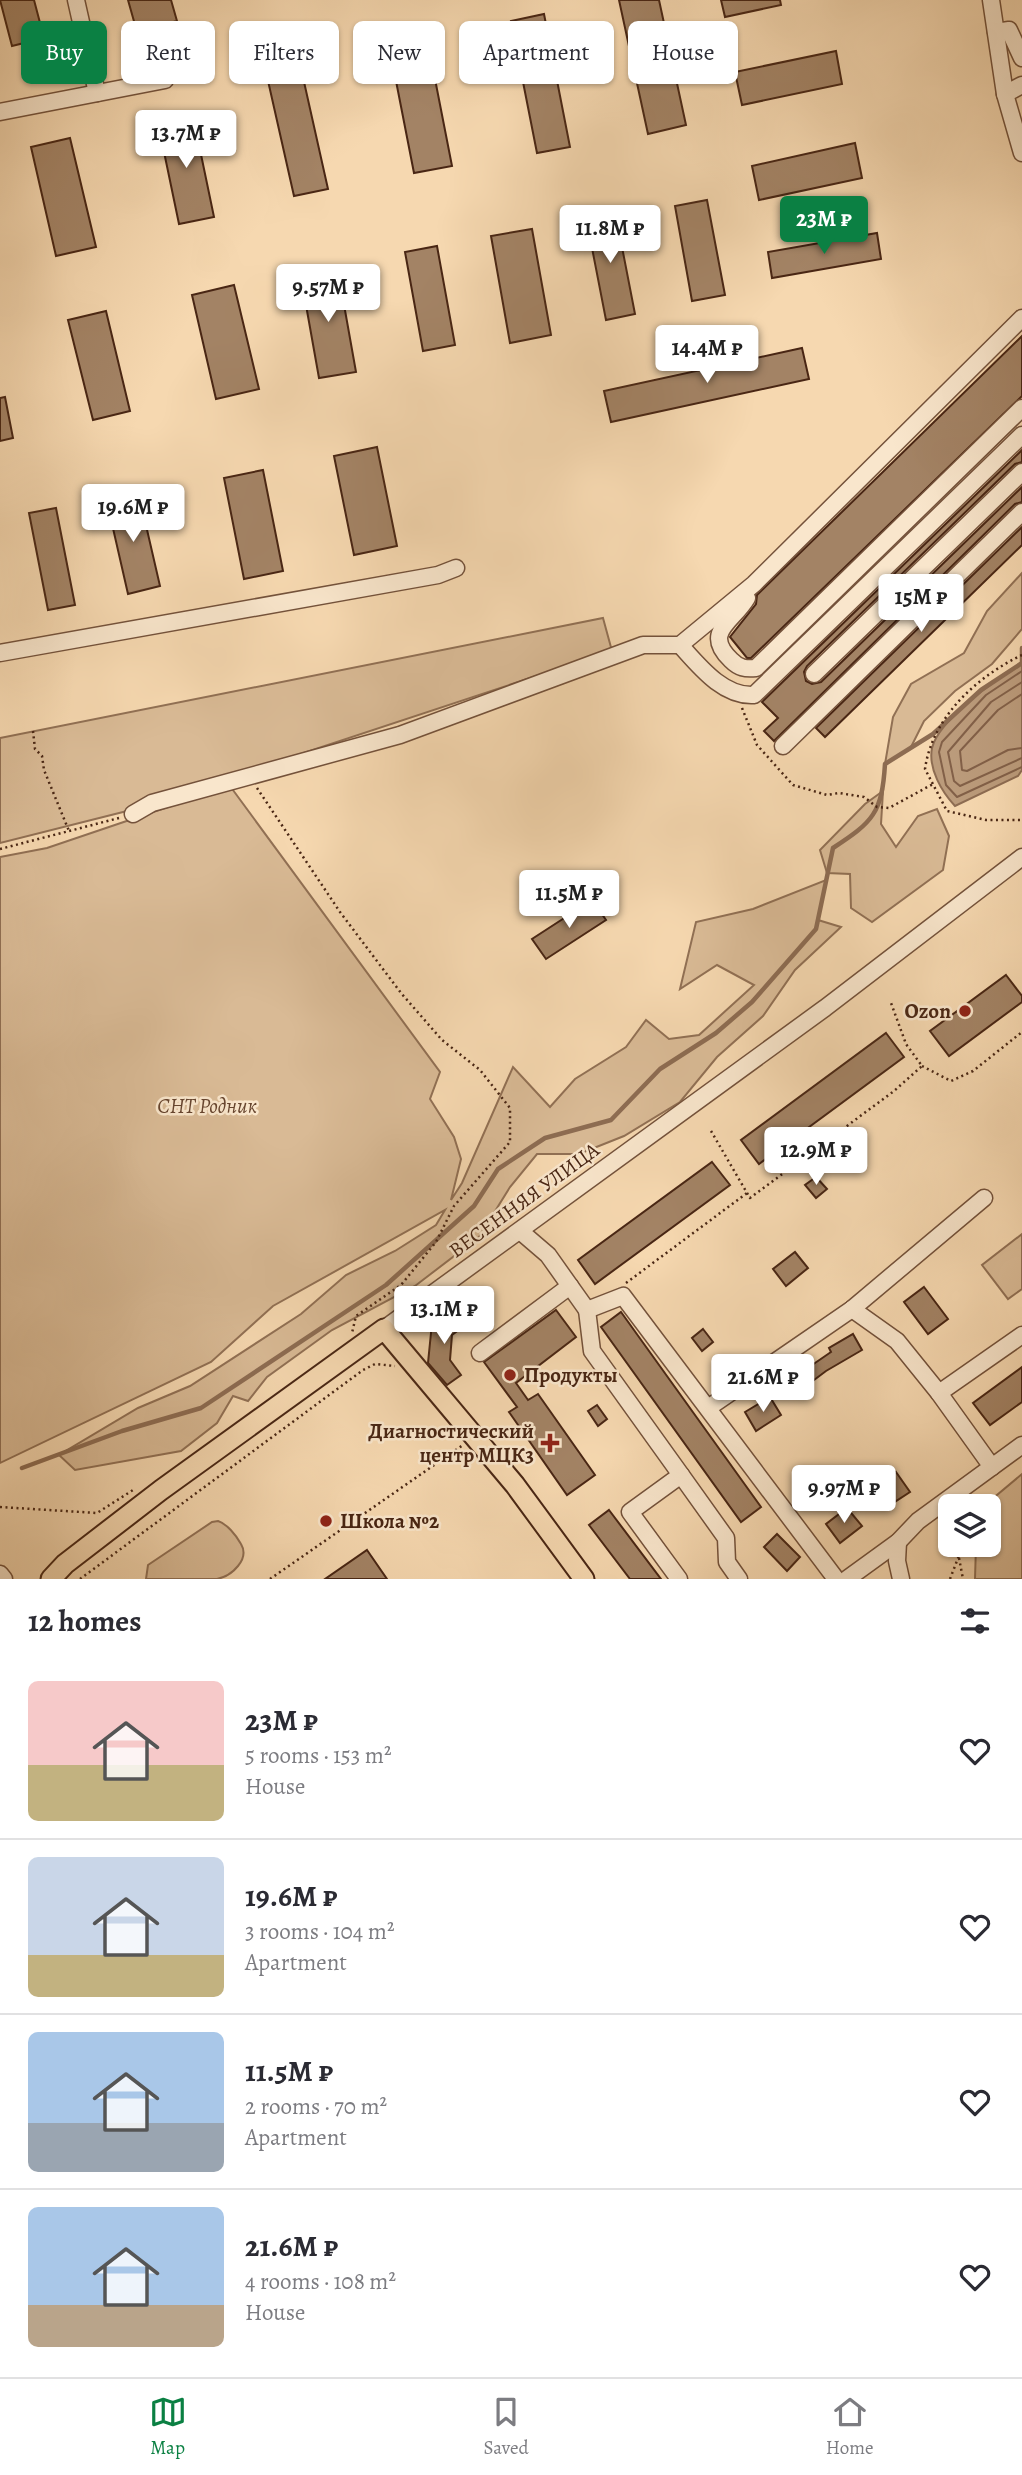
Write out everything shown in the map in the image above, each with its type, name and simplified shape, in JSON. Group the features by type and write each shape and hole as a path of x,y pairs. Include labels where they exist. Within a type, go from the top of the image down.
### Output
{"main road":[{"path":"384,1329 515,1485 579,1577"},
{"name":"ВЕСЕННЯЯ УЛИЦА","path":"51,1579 65,1564 161,1490 384,1329"}],"street":[{"path":"76,0 97,93"},
{"path":"991,0 1005,94 1022,153"},
{"path":"996,33 1009,30 1022,58"},
{"path":"0,112 144,84"},
{"path":"1005,94 1022,85"},
{"path":"133,814 152,803 400,735 643,645 680,645 754,584 1022,318"},
{"path":"754,584 741,608 720,630 718,639 721,651 736,665 746,669 756,668 1022,408"},
{"path":"680,645 731,691 742,696 754,695 1022,435"},
{"path":"814,674 1022,472"},
{"path":"783,746 1022,512"},
{"path":"0,653 438,575 456,568"},
{"name":"ВЕСЕННЯЯ УЛИЦА","path":"384,1329 1015,872 1022,857"},
{"path":"708,1408 852,1309 984,1198"},
{"path":"520,1231 548,1255 587,1310 592,1351 726,1538 727,1562 739,1579"},
{"path":"480,1353 570,1286"},
{"path":"587,1310 623,1296 836,1579"},
{"path":"852,1309 897,1341 939,1393 992,1467"},
{"path":"939,1393 1022,1335"},
{"path":"847,1579 898,1542 918,1521 1022,1445"},
{"path":"679,1579 630,1512 681,1475"},
{"path":"898,1542 897,1561 901,1579"},
{"path":"0,1574 4,1579"}],"path":[{"path":"1022,655 957,702 933,734 925,769 947,811 986,820 1022,820"},
{"path":"731,691 745,713 757,745 793,785 827,795 839,793 864,797 877,807 889,808 933,784"},
{"path":"33,731 35,749 42,756 44,770 69,831"},
{"path":"250,776 340,912 401,993 442,1040 480,1070 510,1108 510,1142 454,1206 436,1242 401,1285 356,1316 352,1333"},
{"path":"0,849 133,814"},
{"path":"891,1003 906,1044 922,1066 951,1081 973,1071 1022,1032"},
{"path":"711,1131 750,1198 894,1091 922,1066"},
{"path":"622,1287 747,1193"},
{"path":"80,1579 363,1370 375,1364 396,1366"},
{"path":"270,1579 473,1437"},
{"path":"0,1507 97,1513"},
{"path":"950,1579 958,1557"},
{"path":"958,1557 963,1579"}],"green space":[{"path":"1022,573 1022,629 992,664 955,691 924,721 910,749 885,764 893,717 911,684 964,653 987,611"},
{"path":"603,618 612,651 131,810 0,843 0,738"},
{"name":"СНТ Родник","path":"230,786 440,1072 430,1099 454,1137 461,1159 451,1200 462,1183 513,1067 550,1107 575,1079 626,1047 646,1020 669,1039 699,1035 754,985 717,965 680,989 696,922 753,909 826,880 818,920 841,927 795,970 763,1016 717,1057 680,1102 624,1136 579,1154 537,1154 510,1187 479,1237 415,1286 332,1330 267,1377 248,1401 233,1396 217,1423 181,1451 75,1470 59,1455 138,1408 190,1386 301,1314 346,1275 395,1251 436,1225 445,1210 273,1306 211,1362 0,1463 0,857 47,848"},
{"path":"883,791 881,824 896,847 918,816 937,809 949,836 943,870 872,922 851,908 850,874 827,873 820,850 865,804"},
{"path":"1022,1234 1022,1289 1008,1299 982,1265"},
{"path":"1022,1474 1022,1579 975,1579 976,1557 1001,1557 1001,1494 998,1494"},
{"path":"218,1521 231,1530 243,1550 241,1561 234,1571 217,1579 146,1579 148,1565 212,1522"}],"water":[{"path":"1022,663 1022,770 1018,776 955,806 945,794 934,772 931,756 937,737 957,712"}],"building":[{"path":"0,0 34,0 40,21 21,21 21,44 12,46"},
{"path":"128,0 171,0 177,21 134,21"},
{"path":"619,0 659,0 664,21 628,21 628,42"},
{"path":"721,0 780,0 781,5 725,17"},
{"path":"544,14 545,21 511,21"},
{"path":"836,51 842,84 742,105 738,71"},
{"path":"269,84 304,84 328,189 294,196"},
{"path":"397,84 436,84 452,166 414,173"},
{"path":"523,84 558,84 570,147 537,153"},
{"path":"637,84 677,84 686,125 648,134"},
{"path":"193,116 214,217 179,224 158,123"},
{"path":"70,138 96,247 56,256 31,147"},
{"path":"855,143 862,178 759,200 752,166"},
{"path":"707,200 725,295 692,301 675,206"},
{"path":"615,211 635,314 606,320 586,217"},
{"path":"532,229 551,335 510,343 491,236"},
{"path":"877,233 881,259 772,278 768,252"},
{"path":"437,246 455,345 423,351 405,252"},
{"path":"338,271 356,372 319,378 301,277"},
{"path":"234,285 259,389 216,399 192,295"},
{"path":"106,311 130,411 93,420 68,320"},
{"path":"1022,336 1022,396 751,658 747,658 730,637 756,604 757,595"},
{"path":"802,348 809,379 611,422 604,391"},
{"path":"5,397 13,438 0,441 0,398"},
{"path":"377,447 397,546 354,555 334,456"},
{"path":"1022,450 1022,462 1015,464 807,666 804,672 806,681 812,684 821,682 1022,487 1022,502 1015,504 774,741 764,731 778,718 762,702"},
{"path":"263,470 283,571 244,579 224,478"},
{"path":"139,495 160,586 128,594 107,502"},
{"path":"56,508 75,605 48,610 29,513"},
{"path":"1022,527 1022,545 825,737 816,728"},
{"path":"592,900 606,920 546,959 532,939"},
{"path":"1006,975 1022,996 1022,1002 949,1056 930,1031"},
{"path":"886,1033 904,1057 759,1164 741,1140"},
{"path":"712,1162 730,1185 595,1284 578,1260"},
{"path":"816,1177 827,1189 816,1198 805,1185"},
{"path":"795,1252 808,1268 786,1286 773,1269"},
{"path":"924,1287 948,1319 928,1334 904,1302"},
{"path":"451,1309 464,1326 452,1335 450,1360 461,1375 447,1385 428,1363 432,1323"},
{"path":"556,1310 576,1337 516,1383 528,1400 538,1394 595,1475 567,1495 509,1412 517,1407 484,1362"},
{"path":"621,1312 761,1507 741,1522 601,1327"},
{"path":"703,1329 713,1342 702,1351 692,1338"},
{"path":"853,1334 862,1350 826,1371 794,1395 786,1383 831,1352 829,1348"},
{"path":"1022,1367 1022,1402 990,1425 973,1403"},
{"path":"770,1397 781,1415 756,1431 745,1412"},
{"path":"597,1405 607,1419 598,1426 588,1411"},
{"path":"896,1472 910,1492 893,1503 880,1483"},
{"path":"847,1508 862,1526 840,1543 826,1524"},
{"path":"609,1510 661,1579 630,1579 589,1525"},
{"path":"777,1534 800,1557 787,1571 764,1547"},
{"path":"367,1550 387,1579 325,1579"}],"waterway":[{"path":"22,1468 122,1431 201,1408 386,1285 474,1206 498,1169 545,1138 611,1120 660,1069 716,1033 752,1002 816,929 833,848 858,831 873,815 881,794 885,764 933,734 981,690 1022,663 1022,648"}],"place":[{"name":"Ozon","path":"965,1011"},
{"name":"Продукты","path":"510,1375"},
{"name":"Диагностический центр МЦК3","path":"550,1443"},
{"name":"Школа №2","path":"326,1521"}]}
